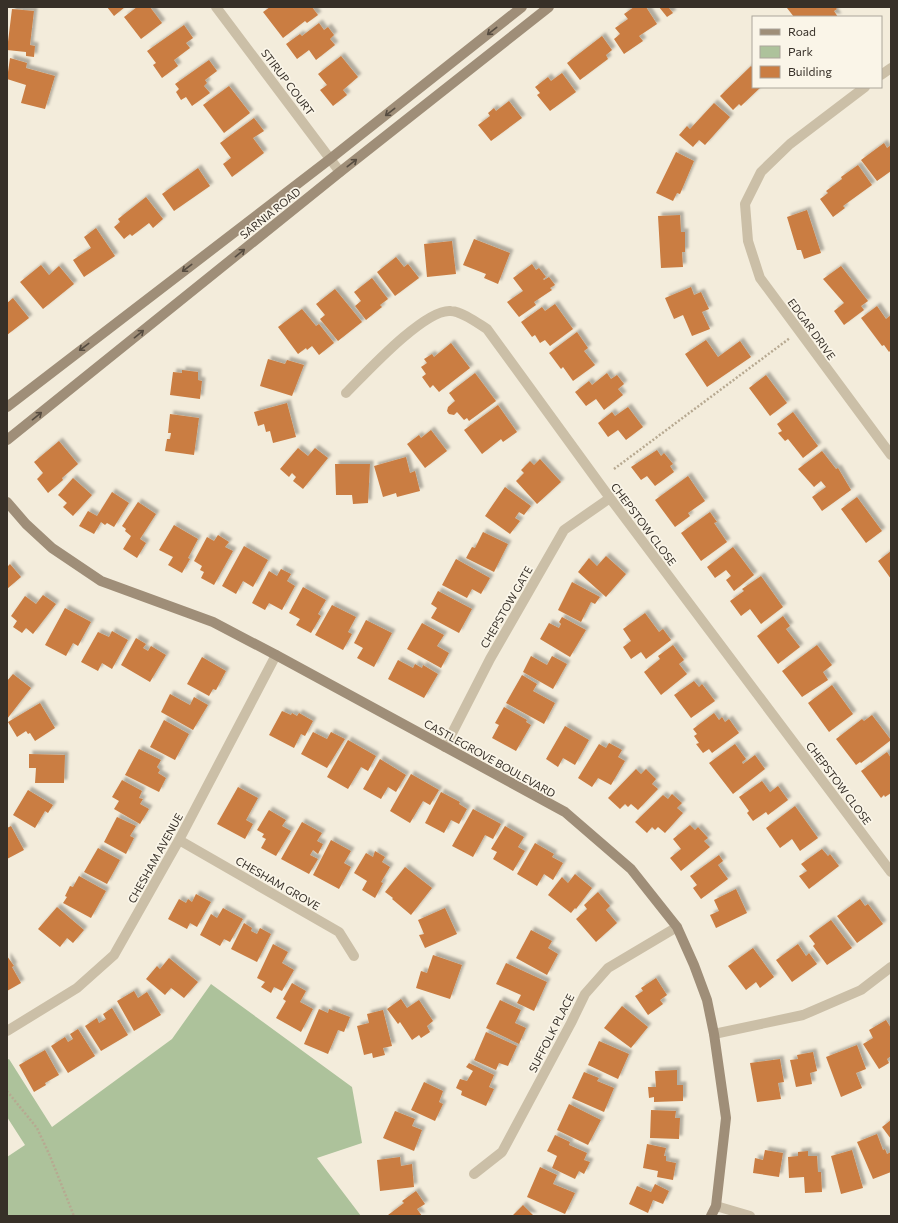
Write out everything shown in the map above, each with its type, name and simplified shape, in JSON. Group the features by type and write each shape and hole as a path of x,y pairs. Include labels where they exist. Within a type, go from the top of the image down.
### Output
{"main road":[{"name":"SARNIA ROAD","path":"7,406 330,159 522,7"},
{"name":"SARNIA ROAD","path":"7,440 340,172 549,7"},
{"name":"CASTLEGROVE BOULEVARD","path":"7,502 26,524 52,548 101,581 213,622 565,812 631,869 677,927 694,965 707,1000 714,1034 726,1118 716,1206 711,1216"}],"street":[{"name":"STIRUP COURT","path":"216,7 340,172"},
{"path":"882,74 891,68"},
{"name":"EDGAR DRIVE","path":"864,88 790,144 766,167 761,172 745,204 748,240 760,278 891,455"},
{"name":"CHEPSTOW CLOSE","path":"346,393 376,362 426,319 450,310 470,318 486,329 610,498 891,872"},
{"name":"CHEPSTOW GATE","path":"445,747 490,659 564,530 610,498"},
{"name":"CHESHAM AVENUE","path":"7,1031 78,988 114,955 179,840 276,655"},
{"name":"CHESHAM GROVE","path":"179,840 339,932 354,956"},
{"name":"SUFFOLK PLACE","path":"474,1174 502,1152 571,1023 584,994 608,968 677,927"},
{"path":"714,1034 803,1015 861,990 891,967"},
{"path":"716,1206 750,1216"}],"path":[{"path":"614,469 800,331"},
{"path":"7,1091 36,1128 50,1156 74,1216"}],"green space":[{"path":"211,984 352,1087 362,1143 317,1158 361,1216 7,1216 7,1157 25,1145 7,1117 7,1060 9,1059 52,1127 172,1039"}],"building":[{"path":"107,7 125,7 114,16"},
{"path":"137,7 150,7 162,23 141,39 124,17"},
{"path":"270,7 312,7 318,15 307,23 305,21 283,38 263,12"},
{"path":"634,7 646,7 657,24 639,36 643,41 624,54 614,39 620,34 615,28 628,19 624,14"},
{"path":"659,7 670,7 669,8 673,13 667,17"},
{"path":"835,7 837,9 834,11 837,16 793,16 787,8"},
{"path":"12,9 34,11 30,45 35,46 34,57 26,56 26,52 7,50"},
{"path":"319,23 324,30 328,27 334,35 330,39 335,45 316,60 309,50 297,59 286,44 300,34 302,36"},
{"path":"184,25 193,38 186,43 190,48 174,60 178,66 162,78 153,65 156,63 147,51"},
{"path":"602,36 612,50 606,55 608,59 580,80 567,63"},
{"path":"341,56 358,77 343,90 347,95 333,106 320,90 327,85 318,74"},
{"path":"10,58 27,63 26,68 55,76 45,109 21,103 26,85 7,79"},
{"path":"209,60 217,71 205,80 207,83 204,86 210,93 192,106 186,97 181,100 176,92 179,89 175,84"},
{"path":"751,66 752,67 752,88 760,88 741,106 739,104 733,110 720,96"},
{"path":"562,73 576,92 550,111 537,95 540,93 535,87 548,77 551,81"},
{"path":"229,86 250,113 224,133 203,105"},
{"path":"509,101 522,118 491,141 478,125 490,116 488,113 494,108 496,111"},
{"path":"714,103 730,117 705,145 699,140 693,147 679,135 687,126 690,129"},
{"path":"254,118 264,131 253,138 264,153 232,177 223,164 231,158 220,143"},
{"path":"884,143 887,148 891,145 891,171 877,181 861,160"},
{"path":"676,152 694,161 680,194 677,193 673,201 656,193"},
{"path":"858,165 872,185 843,206 845,208 833,217 820,199 828,193 826,191 842,179 841,177"},
{"path":"198,168 210,186 174,211 162,194"},
{"path":"146,197 163,219 153,228 149,223 132,236 130,234 124,239 114,227 120,222 118,219"},
{"path":"807,210 821,253 804,259 801,250 797,250 787,217"},
{"path":"680,215 681,232 685,232 685,252 682,252 683,267 661,268 658,216"},
{"path":"96,228 115,256 84,277 73,260 91,248 84,237"},
{"path":"474,239 510,253 498,284 484,278 486,274 463,265"},
{"path":"452,241 456,274 427,277 424,244"},
{"path":"396,257 404,267 408,264 419,278 395,296 377,272"},
{"path":"532,264 536,270 539,268 546,277 543,279 544,280 549,277 555,285 550,288 552,290 534,302 536,305 519,317 507,302 523,291 513,278"},
{"path":"41,265 49,275 59,266 74,284 43,309 20,282"},
{"path":"841,266 868,301 861,306 864,310 844,325 834,311 844,303 823,279"},
{"path":"372,278 388,299 380,305 382,307 366,320 355,306 361,301 354,292"},
{"path":"691,287 694,295 701,292 709,309 702,312 710,329 692,336 683,315 674,319 665,298"},
{"path":"335,289 362,322 338,341 320,319 325,315 316,304"},
{"path":"13,298 29,318 7,335 7,303"},
{"path":"555,304 573,329 550,346 545,340 540,343 535,335 532,337 521,322 542,307 545,311"},
{"path":"877,306 886,319 891,315 891,350 889,352 884,345 882,346 861,318"},
{"path":"302,309 316,326 319,324 334,343 319,355 312,346 307,350 306,348 298,354 278,327"},
{"path":"577,332 588,348 584,351 595,365 573,381 563,367 561,369 549,353"},
{"path":"706,340 718,357 740,341 751,357 707,387 685,354"},
{"path":"451,343 470,368 439,392 433,385 430,388 422,377 426,374 421,367 427,363 424,359 432,354 434,357"},
{"path":"268,359 285,364 287,360 304,365 292,396 260,386"},
{"path":"182,370 198,372 198,380 202,381 200,399 170,395 173,372 182,373"},
{"path":"475,373 496,401 469,421 467,418 464,420 457,412 454,415 449,414 447,411 448,407 455,401 449,393"},
{"path":"607,373 611,379 617,375 624,384 618,389 623,395 604,410 596,399 586,406 575,392 589,381 592,385"},
{"path":"766,375 787,403 770,416 749,388"},
{"path":"287,403 296,437 273,443 270,431 266,432 264,424 258,426 254,412"},
{"path":"498,405 517,432 503,442 501,439 482,454 464,430"},
{"path":"628,407 643,427 626,440 618,430 608,437 598,423 612,412 615,416"},
{"path":"793,412 818,446 803,458 788,439 785,441 778,433 782,431 777,424"},
{"path":"170,414 199,418 194,455 165,451 167,439 170,439 171,433 168,433"},
{"path":"431,430 447,451 425,468 407,444 419,435 421,438"},
{"path":"59,441 78,464 48,493 37,479 43,473 34,462"},
{"path":"298,448 308,456 315,448 328,458 303,489 293,481 296,477 292,473 289,477 280,469"},
{"path":"657,450 661,456 664,453 673,464 670,466 674,472 655,486 647,476 641,480 631,467"},
{"path":"822,451 836,469 838,468 851,490 822,511 812,497 826,487 821,481 814,487 798,469"},
{"path":"406,457 410,473 415,471 420,491 397,497 396,493 383,497 374,466"},
{"path":"540,459 561,482 537,504 516,481 524,473 521,470 530,461 534,465"},
{"path":"335,464 370,464 368,503 353,504 352,495 336,495"},
{"path":"688,476 705,501 688,513 690,516 675,527 655,500"},
{"path":"73,478 92,495 73,516 63,507 67,503 58,495"},
{"path":"505,487 531,506 524,515 519,512 515,518 520,521 510,534 485,516"},
{"path":"112,492 129,503 114,527 107,523 105,525 101,522 94,534 79,526 88,511 97,516"},
{"path":"857,497 882,531 866,543 841,509"},
{"path":"138,502 156,514 140,539 146,543 137,558 123,549 131,536 122,526"},
{"path":"710,512 717,522 714,523 727,542 701,561 681,533"},
{"path":"174,525 198,539 188,558 190,559 182,573 168,565 173,557 159,550"},
{"path":"483,532 508,544 494,572 466,558 472,547 475,548"},
{"path":"218,535 229,542 225,547 233,551 214,585 201,578 204,572 200,570 202,566 194,561 207,537 214,541"},
{"path":"244,546 268,560 253,587 243,581 236,594 222,586"},
{"path":"733,547 754,575 734,591 726,580 731,576 726,570 715,578 707,567"},
{"path":"891,551 891,579 878,561"},
{"path":"606,556 626,574 606,597 578,572 589,558 597,566"},
{"path":"456,559 490,578 481,594 472,589 467,598 442,585"},
{"path":"10,564 21,577 7,589 7,567"},
{"path":"281,569 291,574 287,581 295,586 282,610 269,603 265,610 252,603 269,571 277,576"},
{"path":"761,576 783,607 761,624 750,609 741,616 730,601 744,591 742,589"},
{"path":"572,582 600,597 595,604 591,602 581,622 558,610"},
{"path":"303,587 326,600 318,614 321,616 311,633 296,625 300,619 289,613"},
{"path":"438,591 472,609 459,633 431,618 437,608 431,604"},
{"path":"43,595 56,604 33,634 26,628 22,633 13,627 17,621 11,616 25,596 36,604"},
{"path":"332,605 356,617 348,632 352,634 343,650 315,635"},
{"path":"65,608 91,622 78,646 73,643 66,656 45,645"},
{"path":"645,613 659,632 663,629 671,640 646,659 641,652 631,659 623,647 631,641 623,629"},
{"path":"783,616 790,626 786,629 800,647 778,664 757,636"},
{"path":"562,617 586,630 570,657 540,639 549,623 559,628 561,624 559,622"},
{"path":"366,620 392,633 374,667 357,658 363,648 354,643"},
{"path":"422,623 444,635 437,646 449,653 441,668 407,649"},
{"path":"112,631 128,640 112,669 102,663 98,671 81,662 98,632 109,637"},
{"path":"136,638 146,644 143,648 148,651 151,646 166,655 150,682 121,665"},
{"path":"673,645 684,660 679,664 687,674 661,695 644,672 660,659 658,656"},
{"path":"817,645 832,665 823,672 828,680 802,697 782,671"},
{"path":"531,656 547,665 552,656 567,664 553,689 523,672"},
{"path":"202,657 226,671 216,690 213,689 209,696 187,684"},
{"path":"398,660 413,668 415,664 422,668 423,665 438,674 424,698 388,679"},
{"path":"13,674 31,688 7,719 7,681"},
{"path":"522,675 537,684 533,691 555,703 544,724 506,703"},
{"path":"694,681 699,687 702,684 715,701 691,718 674,695"},
{"path":"832,685 853,714 829,732 808,703"},
{"path":"170,694 190,705 194,697 208,705 193,730 161,712"},
{"path":"40,703 55,728 35,741 30,733 28,734 26,731 17,737 8,722"},
{"path":"504,707 527,720 526,722 531,725 516,751 492,738 499,725 495,723"},
{"path":"282,711 291,715 292,713 297,716 299,713 313,721 305,736 301,734 294,748 269,735"},
{"path":"714,713 719,720 722,717 725,722 729,719 739,733 712,753 709,749 703,753 696,744 699,743 694,736 697,734 693,729"},
{"path":"872,715 891,740 861,763 860,762 856,765 836,739 862,719 864,721"},
{"path":"164,720 189,734 175,760 150,747"},
{"path":"565,726 589,740 575,765 563,758 558,767 546,759"},
{"path":"313,732 327,739 331,732 345,739 327,768 301,754"},
{"path":"348,740 376,756 368,771 361,767 348,789 327,777"},
{"path":"609,743 622,750 618,757 625,761 611,785 598,778 592,787 578,778 599,744 606,748"},
{"path":"735,744 746,759 742,762 743,764 755,755 765,769 733,794 709,763"},
{"path":"139,749 161,760 157,767 160,770 158,773 166,778 159,792 125,775"},
{"path":"887,752 891,758 891,793 885,797 884,795 881,798 861,771"},
{"path":"29,754 65,755 64,783 35,783 36,768 29,768"},
{"path":"380,759 406,775 396,792 388,787 381,799 363,789"},
{"path":"636,769 641,774 646,769 656,779 652,784 658,789 638,810 631,804 628,807 625,804 620,809 608,798"},
{"path":"411,774 439,790 430,805 423,801 410,823 390,811"},
{"path":"122,780 142,791 139,798 143,799 140,804 149,809 140,824 114,809 119,801 112,797"},
{"path":"762,781 770,792 778,786 788,800 768,815 766,812 753,821 747,813 749,811 739,797"},
{"path":"238,787 258,798 246,820 253,824 245,839 217,824"},
{"path":"28,790 53,805 48,813 45,811 35,828 13,815"},
{"path":"441,792 460,802 459,804 467,809 459,824 451,820 444,833 425,823"},
{"path":"672,794 682,803 677,808 683,813 665,833 658,827 655,830 652,827 647,833 635,822 663,795 668,799"},
{"path":"795,806 818,838 800,851 792,839 780,848 766,828"},
{"path":"473,809 501,824 493,839 485,835 473,857 452,846"},
{"path":"269,810 286,820 282,826 291,831 276,856 261,848 266,839 262,837 264,834 257,830"},
{"path":"117,817 136,826 130,836 134,838 126,854 104,842"},
{"path":"302,822 322,833 317,841 323,844 318,854 313,850 310,855 318,859 309,874 281,859"},
{"path":"690,825 695,830 698,827 708,838 704,841 710,847 681,871 670,858 681,849 673,839"},
{"path":"11,826 24,850 7,859 7,828"},
{"path":"505,826 524,837 518,847 525,851 513,871 493,859 497,852 491,849"},
{"path":"331,840 351,851 344,863 351,867 339,889 313,875"},
{"path":"535,843 554,854 552,857 563,863 553,880 544,874 537,886 517,874"},
{"path":"98,848 120,860 107,884 84,872"},
{"path":"822,849 828,856 830,854 839,866 809,889 799,876 807,871 801,864"},
{"path":"375,851 385,857 382,862 390,867 381,882 383,883 375,898 362,890 367,881 354,873 366,853 373,857"},
{"path":"719,855 723,861 718,865 728,879 701,899 693,888 697,885 690,876"},
{"path":"405,867 432,888 411,915 385,892"},
{"path":"575,874 592,888 576,909 575,908 571,913 548,895 562,877 568,883"},
{"path":"79,876 106,891 91,918 63,903 67,897 65,896 70,886 73,887"},
{"path":"736,889 747,913 716,928 710,915 719,911 714,900"},
{"path":"598,892 610,906 606,910 617,923 596,942 576,919 587,909 584,905"},
{"path":"196,894 211,902 197,927 190,923 187,929 168,919 179,899 186,903 188,899 192,902"},
{"path":"860,899 865,906 868,904 883,924 857,943 837,916"},
{"path":"57,907 84,930 73,943 67,938 60,947 38,929"},
{"path":"223,908 243,919 230,942 224,939 220,946 200,935 211,914 217,918"},
{"path":"445,908 457,934 425,948 419,935 424,934 418,920"},
{"path":"831,920 852,948 827,965 813,946 815,944 809,936"},
{"path":"244,923 252,928 251,931 257,934 260,928 271,934 257,962 231,949"},
{"path":"531,930 552,941 548,948 558,954 547,975 516,958"},
{"path":"273,944 288,952 282,963 294,970 282,991 274,987 271,993 261,987 265,982 257,978"},
{"path":"798,944 806,956 809,953 817,964 792,982 776,960"},
{"path":"753,948 774,977 760,988 756,982 746,990 728,966"},
{"path":"433,955 462,965 450,999 416,988 421,971 427,973"},
{"path":"7,956 14,966 12,967 21,983 7,991"},
{"path":"169,958 198,982 184,998 171,988 165,995 146,979 157,966 160,969"},
{"path":"506,963 547,982 534,1011 517,1003 521,995 496,984"},
{"path":"656,978 667,995 660,1000 663,1004 648,1015 635,996 643,991 641,988"},
{"path":"292,983 306,991 300,1002 313,1009 301,1032 276,1018 286,1001 283,999"},
{"path":"134,991 138,998 147,992 161,1015 134,1031 117,1001"},
{"path":"401,999 407,1008 419,1000 433,1021 427,1026 430,1032 421,1038 419,1035 412,1040 400,1022 398,1024 387,1009"},
{"path":"500,1000 521,1010 515,1023 526,1028 519,1044 486,1028"},
{"path":"622,1006 648,1027 631,1048 604,1028"},
{"path":"112,1008 128,1035 101,1051 85,1026 97,1018 99,1023 106,1019 103,1014"},
{"path":"319,1009 328,1013 329,1009 350,1017 344,1032 338,1030 328,1054 304,1044"},
{"path":"383,1010 392,1046 383,1048 385,1055 373,1058 372,1053 364,1055 357,1026 369,1023 367,1014"},
{"path":"886,1020 891,1028 891,1056 887,1059 889,1063 879,1069 863,1044 873,1038 869,1030"},
{"path":"78,1029 95,1056 68,1073 51,1046 65,1037 68,1042 73,1039 70,1034"},
{"path":"486,1032 517,1046 508,1066 499,1063 496,1070 474,1060"},
{"path":"599,1041 629,1054 618,1079 588,1065"},
{"path":"857,1045 866,1069 856,1073 862,1088 841,1097 826,1057"},
{"path":"45,1050 59,1075 45,1083 46,1085 34,1092 19,1065"},
{"path":"813,1052 817,1071 810,1073 812,1084 796,1087 790,1060 798,1059 797,1055"},
{"path":"780,1059 784,1082 778,1083 781,1099 757,1102 750,1063"},
{"path":"469,1063 494,1075 489,1087 494,1089 486,1106 461,1095 462,1091 456,1088 460,1079 467,1081 473,1071 466,1067"},
{"path":"677,1070 677,1085 683,1085 683,1101 654,1102 654,1097 649,1098 648,1087 656,1087 655,1071"},
{"path":"584,1072 599,1078 597,1081 614,1088 604,1112 572,1098"},
{"path":"424,1082 443,1091 439,1102 443,1104 435,1121 411,1110"},
{"path":"569,1104 601,1120 588,1145 557,1130"},
{"path":"651,1110 676,1111 675,1118 680,1118 679,1139 650,1138"},
{"path":"395,1111 415,1119 412,1126 422,1130 414,1151 383,1138"},
{"path":"891,1120 891,1139 882,1127"},
{"path":"877,1134 883,1150 885,1149 887,1154 891,1152 891,1172 873,1179 857,1142"},
{"path":"555,1135 570,1142 569,1145 587,1153 584,1160 590,1162 584,1174 579,1171 575,1179 552,1168 557,1156 547,1151"},
{"path":"647,1144 666,1148 664,1156 666,1156 666,1161 676,1163 673,1180 657,1177 658,1171 643,1168"},
{"path":"765,1150 783,1153 779,1177 753,1173 755,1158 763,1160"},
{"path":"852,1150 863,1188 841,1194 831,1156"},
{"path":"808,1151 808,1156 817,1156 818,1172 821,1172 822,1192 805,1193 804,1177 789,1178 788,1157 798,1156 798,1152"},
{"path":"400,1157 401,1166 412,1164 414,1187 380,1191 377,1160"},
{"path":"540,1167 557,1175 553,1184 575,1193 565,1214 527,1197"},
{"path":"655,1184 669,1191 663,1204 653,1200 648,1213 629,1204 637,1186 651,1192"},
{"path":"416,1191 425,1204 417,1209 422,1216 388,1215 404,1203 402,1201"},
{"path":"523,1205 534,1216 512,1216"}]}
